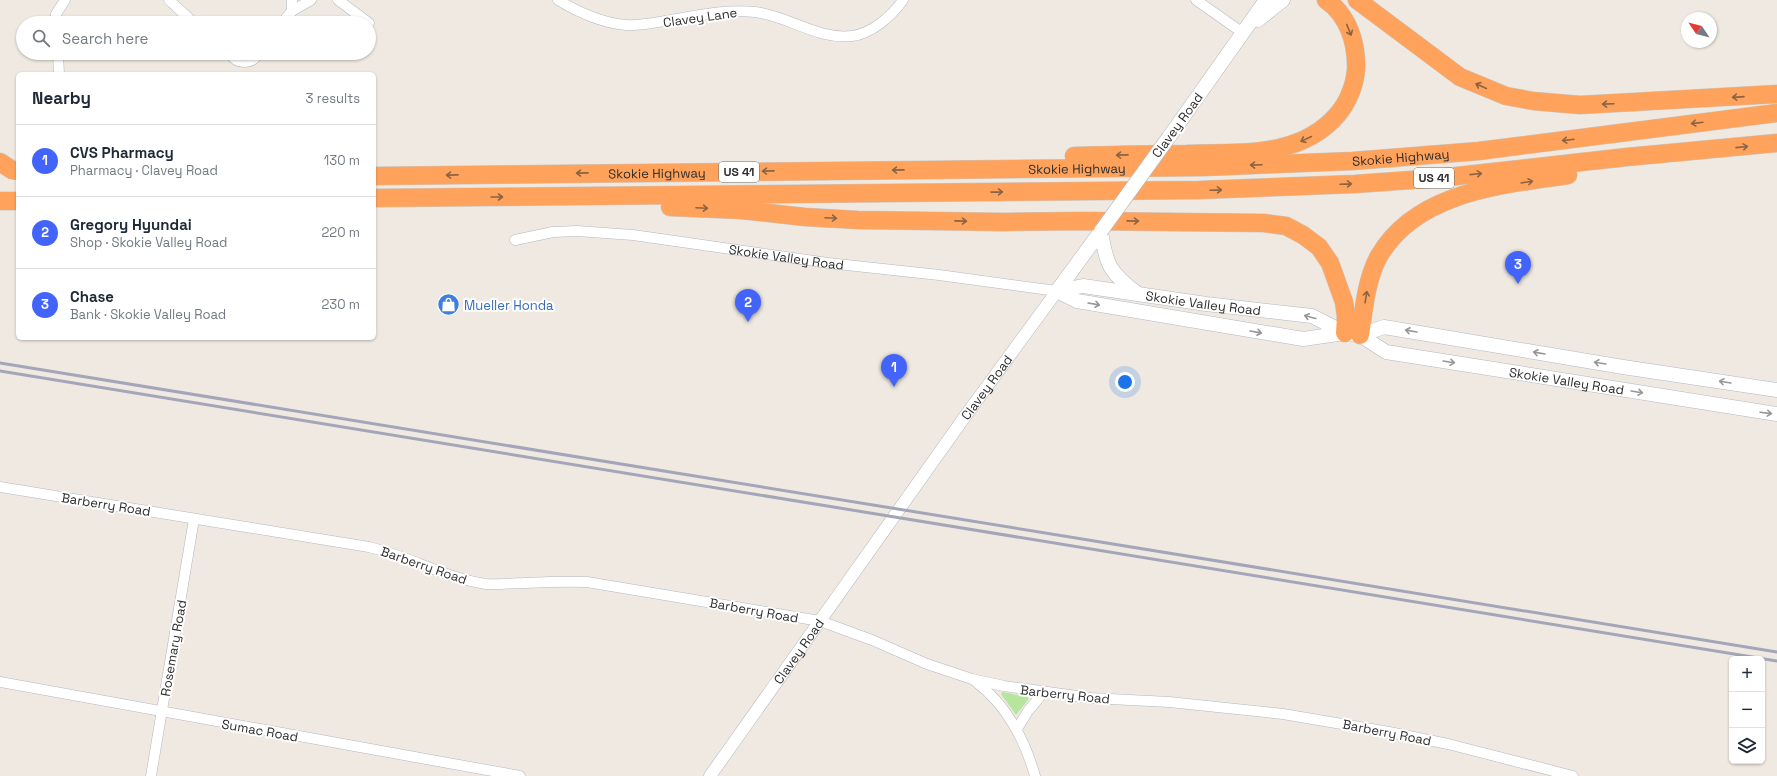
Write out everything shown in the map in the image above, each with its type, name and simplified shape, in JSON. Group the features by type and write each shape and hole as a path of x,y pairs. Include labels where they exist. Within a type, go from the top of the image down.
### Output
{"highway":[{"path":"1357,0 1460,77 1506,96 1533,101 1580,105 1777,94"},
{"path":"930,170 1020,159 1262,152 1307,140 1324,128 1341,110 1348,98 1356,72 1354,47 1350,32 1344,18 1327,1"},
{"name":"Skokie Highway","path":"376,176 1205,167 1353,161 1479,151 1777,113"},
{"name":"Skokie Highway","path":"376,198 1199,190 1355,184 1777,143"},
{"path":"1352,334 1368,284 1379,257 1399,231 1412,220 1431,209 1477,190 1630,166 1689,152"},
{"path":"0,162 12,170 16,171"},
{"path":"0,178 16,178"},
{"path":"552,197 582,203 741,210 798,217 842,219 1003,222 1086,221 1264,223 1286,226 1303,235 1319,247 1330,263 1344,302 1346,316 1352,334"},
{"path":"0,201 16,201"}],"main road":[{"name":"Clavey Road","path":"1057,292 1266,0"},
{"path":"1244,32 1283,0"},
{"path":"1101,231 1108,264 1120,280 1139,294"},
{"name":"Skokie Valley Road","path":"1057,292 1083,286 1206,304 1312,316 1352,334 1386,352 1777,414"},
{"name":"Skokie Valley Road","path":"1057,292 1077,301 1303,340 1352,334 1384,327 1777,390"}],"street":[{"path":"56,16 65,0"},
{"path":"169,0 186,16"},
{"path":"292,0 292,11"},
{"path":"288,16 292,11 311,0"},
{"path":"338,0 361,16"},
{"name":"Clavey Lane","path":"558,0 575,11 614,23 628,25 656,23 716,13 742,11 782,19 818,32 838,36 853,36 873,28 903,0"},
{"path":"1196,0 1244,32"},
{"path":"58,60 59,72"},
{"path":"236,60 244,63 252,60"},
{"name":"Skokie Valley Road","path":"515,240 547,233 577,231 633,235 828,263 939,275 1057,292"},
{"name":"Clavey Road","path":"710,776 966,415 1057,292"},
{"name":"Barberry Road","path":"0,487 369,547 392,552 446,574 488,584 561,581 587,582 820,621 872,640 927,664 972,679 1043,693 1091,698 1214,706 1283,714 1389,732 1448,744 1568,775"},
{"name":"Rosemary Road","path":"151,776 194,519"},
{"path":"972,679 989,691 1017,729 1031,760 1035,776"},
{"name":"Sumac Road","path":"0,682 520,776"},
{"path":"1017,729 1028,711 1043,693"}],"green space":[{"path":"1002,692 1028,697 1028,700 1016,715 1001,694"}],"railway":[{"path":"0,363 1777,652"},
{"path":"0,371 1777,661"}],"place":[{"name":"Chase","path":"1518,284"},
{"name":"Mueller Honda","path":"449,305"},
{"name":"Gregory Hyundai","path":"748,322"},
{"name":"CVS Pharmacy","path":"894,387"}]}
